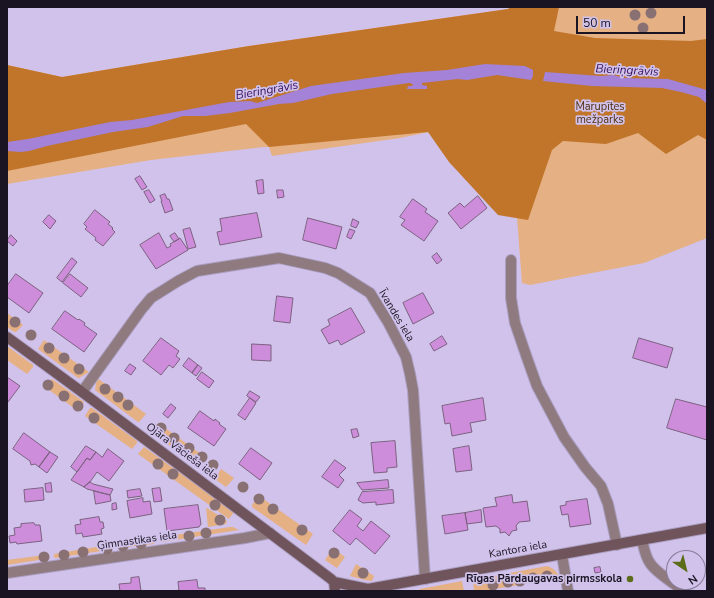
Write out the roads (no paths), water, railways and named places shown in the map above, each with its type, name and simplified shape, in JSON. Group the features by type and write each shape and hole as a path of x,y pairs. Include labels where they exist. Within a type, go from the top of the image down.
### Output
{"main road":[{"name":"Ojāra Vācieša iela","path":"7,337 331,579 335,587"},
{"name":"Kantora iela","path":"335,587 368,589 707,528"}],"street":[{"name":"Īvandes iela","path":"82,392 151,298 197,271 278,258 325,268 338,273 370,293 388,322 406,357 413,390 425,579"},
{"path":"511,260 511,298 516,323 537,386 564,437 585,467 601,486 608,504 617,545"},
{"name":"Ģimnastikas iela","path":"7,573 270,533"},
{"path":"642,540 645,554 650,564 684,591"},
{"path":"562,555 568,591"}],"place":[{"name":"Rīgas Pārdaugavas pirmsskola","path":"630,579"}],"water label":[{"name":"Bieriņgrāvis","path":"627,71"},
{"name":"Bieriņgrāvis","path":"267,91"}],"park label":[{"name":"Mārupītes mežparks","path":"600,113"}]}
